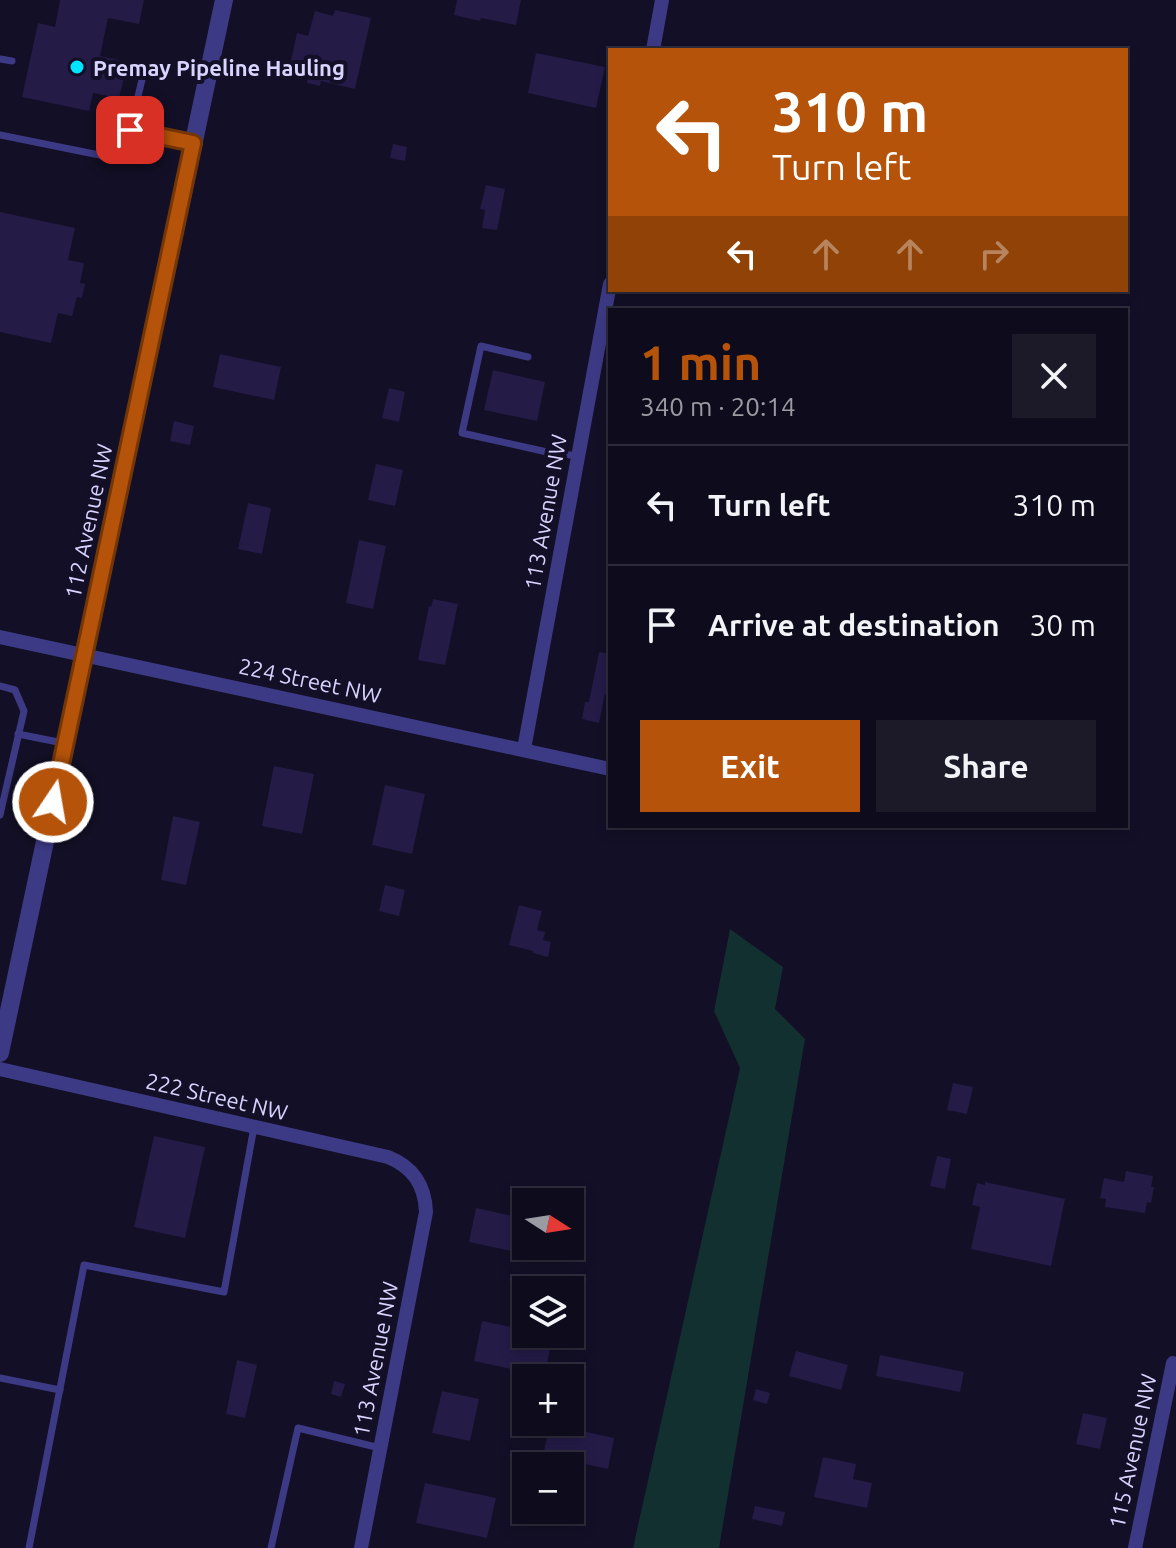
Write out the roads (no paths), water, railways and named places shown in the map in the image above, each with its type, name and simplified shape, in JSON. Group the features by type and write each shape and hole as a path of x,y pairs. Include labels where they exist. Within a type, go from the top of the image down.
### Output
{"street":[{"name":"112 Avenue NW","path":"0,1053 5,1005 65,743 224,0"},
{"path":"653,48 662,0"},
{"name":"113 Avenue NW","path":"524,749 609,292"},
{"name":"224 Street NW","path":"0,637 608,769"},
{"name":"222 Street NW","path":"0,1069 388,1157 400,1162 418,1179"},
{"name":"113 Avenue NW","path":"361,1548 426,1212 424,1192 418,1179"},
{"name":"115 Avenue NW","path":"1135,1548 1174,1363"}],"lane":[{"path":"0,59 12,61"},
{"path":"0,135 124,160 145,67"},
{"path":"130,130 193,143"},
{"path":"528,357 481,346 462,433 578,456"},
{"path":"0,686 15,690 24,711 0,815"},
{"path":"18,734 65,743"},
{"path":"29,1548 84,1265 224,1292 254,1127"},
{"path":"0,1378 60,1390"},
{"path":"271,1548 298,1428 380,1448"}],"place":[{"name":"Premay Pipeline Hauling","path":"77,67"}]}
